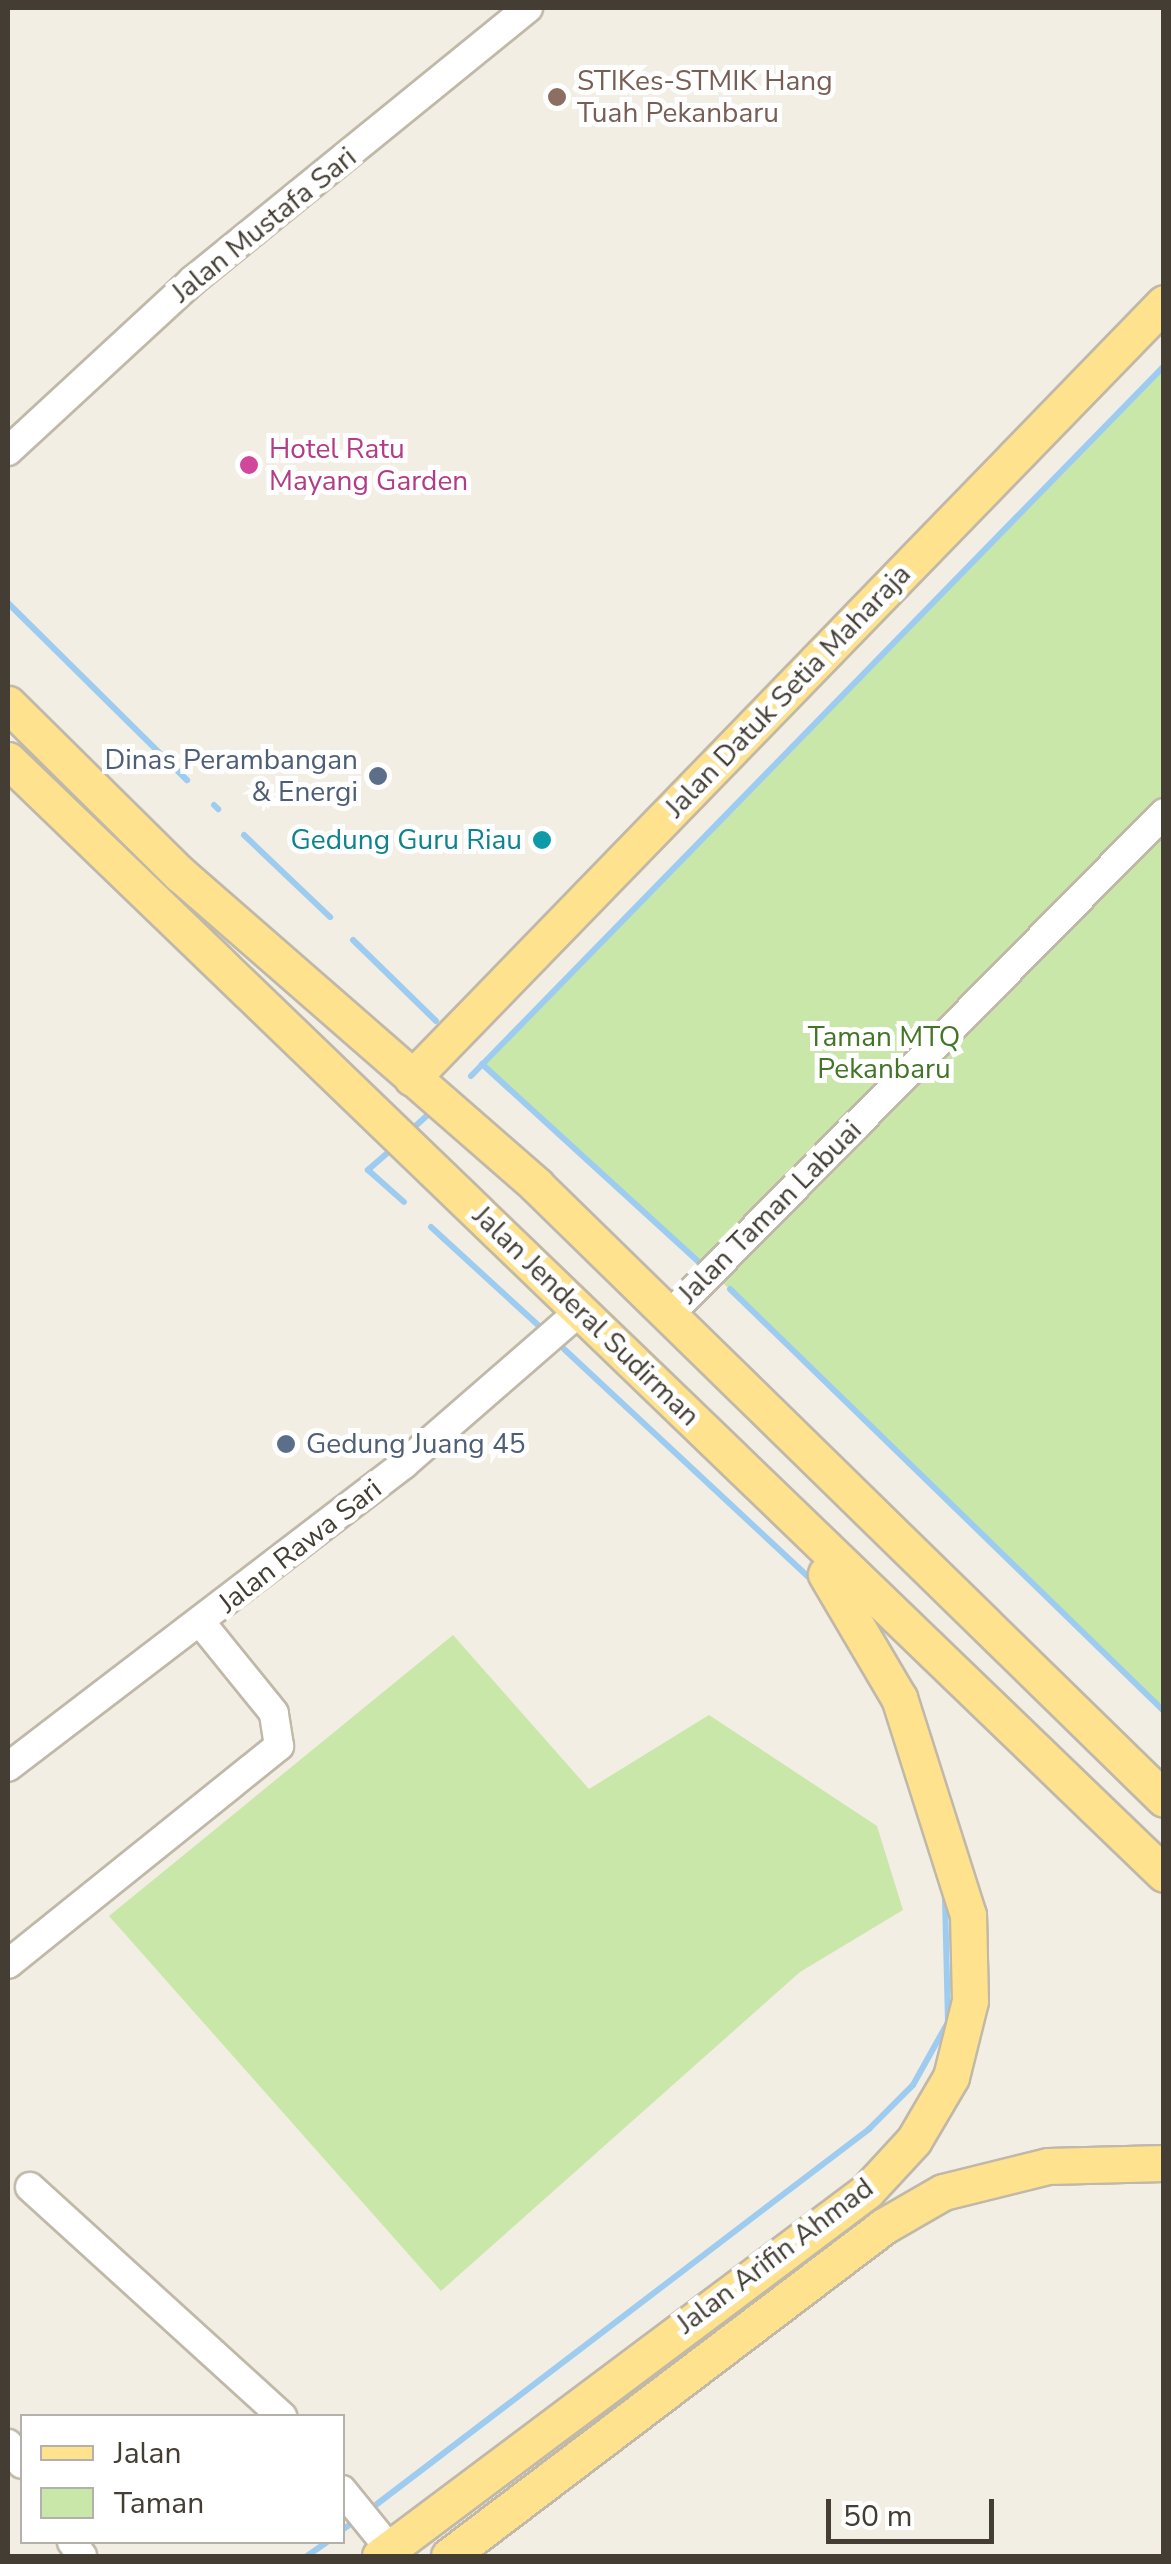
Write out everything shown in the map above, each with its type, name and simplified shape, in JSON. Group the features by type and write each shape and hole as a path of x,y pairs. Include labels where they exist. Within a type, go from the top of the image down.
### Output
{"main road":[{"name":"Jalan Datuk Setia Maharaja","path":"412,1078 1160,314"},
{"path":"8,704 180,874 671,1313 1164,1799"},
{"name":"Jalan Jenderal Sudirman","path":"8,760 1164,1874"},
{"name":"Jalan Arifin Ahmad","path":"385,2553 866,2191 914,2140 957,2060 970,2001 968,1915 932,1786 873,1645 752,1475"},
{"name":"Jalan Arifin Ahmad","path":"449,2556 884,2226 943,2192 1048,2166 1164,2163"}],"street":[{"name":"Jalan Mustafa Sari","path":"8,451 192,281 528,8"},
{"name":"Jalan Taman Labuai","path":"671,1313 1164,813"},
{"name":"Jalan Rawa Sari","path":"8,1767 202,1624 581,1310"},
{"path":"8,1964 279,1746 274,1713 202,1624"},
{"path":"30,2188 280,2414"},
{"path":"345,2494 385,2553"}],"green space":[{"name":"Taman MTQ Pekanbaru","path":"1163,366 1163,1711 736,1295 482,1064"},
{"path":"453,1635 589,1789 709,1715 877,1826 903,1910 800,1972 441,2291 109,1916"}],"waterway":[{"path":"471,1076 1164,366"},
{"path":"8,603 187,780"},
{"path":"214,805 218,809"},
{"path":"244,835 330,917"},
{"path":"353,940 436,1021"},
{"path":"482,1064 702,1265"},
{"path":"411,1130 432,1111"},
{"path":"392,1149 368,1170 404,1202"},
{"path":"431,1227 537,1324"},
{"path":"730,1289 1164,1711"},
{"path":"564,1349 812,1580"},
{"path":"377,2504 869,2129 913,2085 948,2022 945,1897"},
{"path":"307,2556 324,2544"}],"place":[{"name":"STIKes-STMIK Hang Tuah Pekanbaru","path":"557,97"},
{"name":"Hotel Ratu Mayang Garden","path":"249,465"},
{"name":"Dinas Perambangan & Energi","path":"378,776"},
{"name":"Gedung Guru Riau","path":"542,840"},
{"name":"Gedung Juang 45","path":"286,1444"}]}
